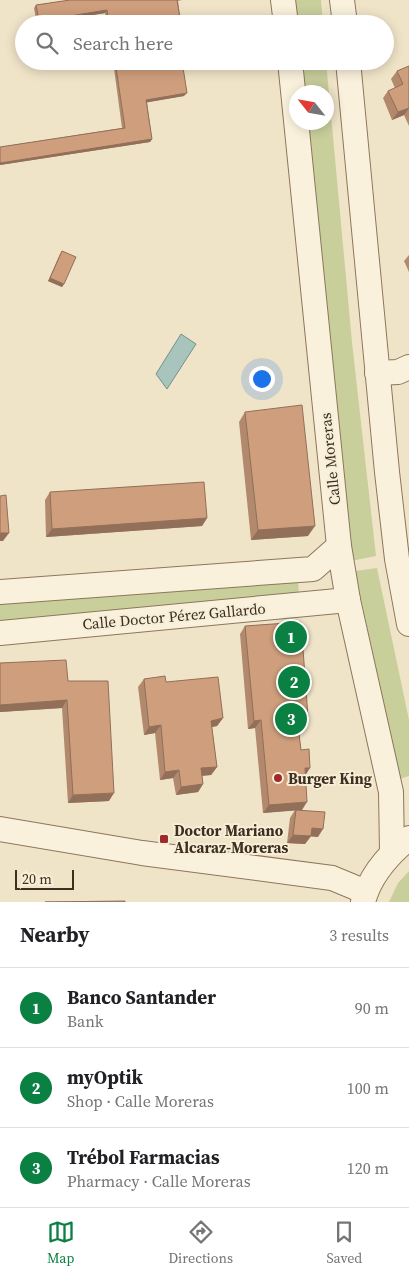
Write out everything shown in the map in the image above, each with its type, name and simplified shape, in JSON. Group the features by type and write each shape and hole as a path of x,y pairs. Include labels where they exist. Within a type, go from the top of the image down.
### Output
{"street":[{"path":"283,0 285,15"},
{"path":"342,0 344,15"},
{"name":"Calle Moreras","path":"291,70 339,546 348,600 401,845"},
{"path":"349,70 377,373 407,610"},
{"path":"377,373 398,372 409,366"},
{"path":"0,592 313,569 339,546"},
{"name":"Calle Doctor Pérez Gallardo","path":"0,633 348,600"},
{"path":"0,829 142,853 332,878 364,897 377,871 401,845"}],"green space":[{"path":"295,0 321,0 322,15 296,15"},
{"path":"302,70 327,70 328,85 303,85"},
{"path":"308,130 332,130 352,342 376,556 351,561"},
{"path":"377,568 409,720 409,776 400,779 355,571"},
{"path":"298,578 299,597 0,623 0,599"},
{"path":"409,871 409,902 389,902 398,883"}],"water":[{"path":"181,334 196,344 167,389 156,374"}],"building":[{"path":"70,0 177,0 180,15 108,15 107,10 76,15 38,15 36,5"},
{"path":"409,66 409,108 398,112 388,91 403,84 397,71"},
{"path":"116,70 183,70 187,93 146,100 152,139 0,163 0,147 125,128"},
{"path":"62,251 76,257 64,284 50,278"},
{"path":"302,405 315,526 258,530 245,412"},
{"path":"204,482 207,518 52,529 50,492"},
{"path":"6,495 9,533 0,533 0,496"},
{"path":"301,622 308,717 297,718 301,750 309,749 310,768 305,768 307,802 269,805 261,720 254,721 245,626"},
{"path":"66,660 68,681 108,681 114,793 73,795 67,700 0,705 0,663"},
{"path":"165,676 166,682 218,677 223,718 211,721 217,767 201,768 203,784 181,787 179,770 165,772 161,725 149,727 144,679"},
{"path":"296,810 325,812 323,829 312,828 311,836 293,835"},
{"path":"125,901 125,902 45,902"}],"place":[{"name":"Banco Santander","path":"291,637"},
{"name":"myOptik","path":"294,682"},
{"name":"Trébol Farmacias","path":"291,719"},
{"name":"Burger King","path":"278,778"},
{"name":"Doctor Mariano Alcaraz-Moreras","path":"164,839"}]}
